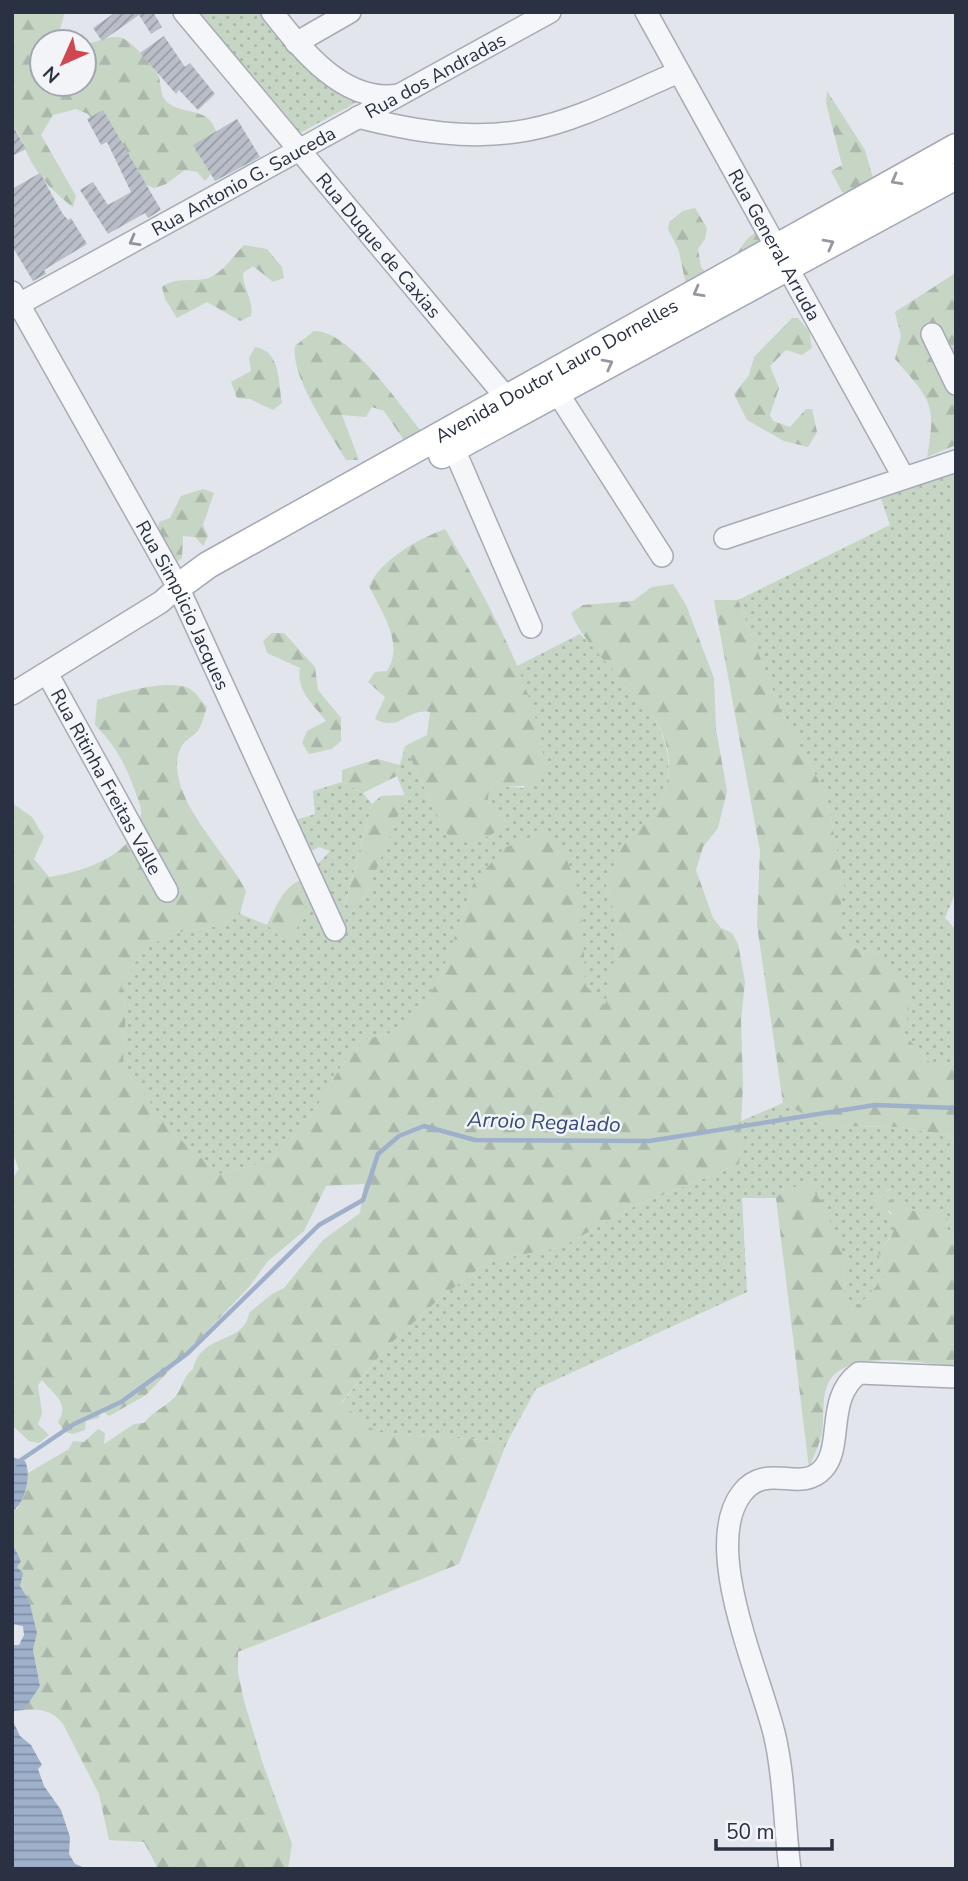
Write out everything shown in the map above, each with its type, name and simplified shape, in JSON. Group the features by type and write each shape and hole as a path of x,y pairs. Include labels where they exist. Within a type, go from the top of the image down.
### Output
{"main road":[{"name":"Avenida Doutor Lauro Dornelles","path":"174,595 208,565 514,406 781,258 956,147"},
{"name":"Avenida Doutor Lauro Dornelles","path":"781,258 956,176"},
{"name":"Avenida Doutor Lauro Dornelles","path":"174,595 454,449 514,406"}],"street":[{"name":"Rua Duque de Caxias","path":"184,12 514,406"},
{"path":"272,12 296,43 328,73 374,96 402,95"},
{"path":"296,43 351,12"},
{"name":"Rua dos Andradas","path":"358,117 550,12"},
{"name":"Rua General Arruda","path":"646,12 904,478"},
{"name":"Rua Antonio G. Sauceda","path":"14,301 358,117 404,129 455,135 528,130 566,120 679,72"},
{"name":"Rua Simplicio Jacques","path":"14,301 174,595 334,930"},
{"path":"932,334 956,383"},
{"path":"552,384 662,556"},
{"path":"454,449 531,627"},
{"path":"725,538 956,460"},
{"name":"Avenida Doutor Lauro Dornelles","path":"12,694 174,595"},
{"name":"Rua Ritinha Freitas Valle","path":"47,673 167,891"},
{"path":"790,1869 786,1797 774,1736 741,1625 726,1547 731,1510 753,1481 767,1476 804,1480 822,1470 829,1461 836,1414 846,1386 859,1373 956,1377"}],"green space":[{"path":"12,12 65,12 60,28 28,28 28,98 98,98 98,41 121,38 134,46 158,75 162,95 170,105 201,114 212,123 218,149 214,167 205,181 197,172 185,170 166,184 154,188 142,183 124,167 88,114 76,109 53,115 41,135 76,196 73,207 45,182 36,170 12,124"},
{"path":"192,12 262,12 308,70 361,100 298,134"},
{"path":"827,91 865,150 875,185 853,196 842,192 831,171 842,165 826,103"},
{"path":"695,208 707,228 705,239 698,249 701,267 706,273 725,267 755,233 764,240 764,249 762,256 754,264 688,295 679,251 668,229 669,222 683,211"},
{"path":"244,245 267,249 282,267 284,278 273,282 253,266 243,273 251,316 240,321 207,302 177,318 165,299 162,287 174,281 211,277 225,267"},
{"path":"956,258 956,445 927,457 931,424 928,403 895,359 901,336 895,312 954,274"},
{"path":"792,318 798,318 809,331 812,348 802,355 786,350 770,366 779,388 770,415 773,421 790,427 806,409 812,409 817,432 808,447 784,441 747,420 734,394 749,375 754,357"},
{"path":"314,331 328,334 343,343 388,389 423,433 410,449 384,411 372,407 366,417 342,415 359,460 346,460 305,388 295,358 295,346"},
{"path":"255,347 270,354 277,368 282,403 273,410 250,399 237,398 231,382 251,371 249,358"},
{"path":"956,473 956,891 945,918 956,930 956,1061 935,1068 904,1034 879,953 854,948 835,933 844,886 826,794 780,709 738,600 890,525 880,496"},
{"path":"203,489 214,493 203,525 208,536 203,546 195,537 183,536 182,558 173,565 157,534 159,522 170,518 181,496"},
{"path":"445,529 494,615 523,681 542,746 545,775 523,786 489,790 488,802 505,821 489,836 467,842 452,842 405,746 427,735 430,712 415,713 391,723 375,719 385,697 368,682 375,672 387,671 393,650 385,617 369,586 383,567 402,551"},
{"path":"673,584 686,605 714,678 716,729 727,791 718,828 703,847 696,870 713,918 721,928 732,933 738,944 745,982 741,1020 743,1084 739,1164 631,1208 562,1247 489,1261 439,1299 387,1347 341,1403 376,1432 507,1442 459,1564 238,1652 238,1673 244,1701 292,1844 288,1869 158,1869 144,1842 109,1840 99,1794 63,1724 46,1711 24,1710 40,1685 33,1650 37,1633 29,1600 20,1586 17,1567 21,1561 12,1543 12,1512 18,1508 28,1473 69,1449 73,1441 84,1442 98,1429 105,1433 104,1444 134,1424 144,1423 175,1397 205,1349 239,1330 246,1323 249,1313 284,1288 323,1240 360,1213 364,1184 326,1186 304,1231 268,1261 249,1287 146,1395 109,1416 100,1409 99,1418 86,1421 85,1430 73,1434 65,1432 58,1422 61,1404 42,1380 38,1385 42,1414 38,1424 49,1435 39,1443 29,1441 12,1425 12,1179 19,1169 12,1152 12,803 32,817 44,837 34,859 49,877 92,866 119,851 129,840 137,828 141,812 124,765 115,748 95,725 97,700 145,688 172,685 192,690 207,707 199,730 181,747 177,765 180,783 199,822 246,891 240,914 218,926 169,934 149,947 133,965 122,986 126,1010 123,1067 174,1134 220,1174 271,1161 307,1123 343,1063 367,1039 391,1033 417,1016 442,973 473,884 504,848 544,832 566,858 580,894 586,986 605,1005 620,932 606,884 627,840 659,804 668,774 667,747 657,723 585,637 571,613 583,605 633,601 652,587"},
{"path":"714,600 738,600 780,709 826,794 844,886 836,933 854,948 879,953 913,987 904,1034 935,1068 956,1061 956,1137 901,1127 826,1126 783,1103 757,925 760,851"},
{"path":"272,633 284,633 315,667 318,690 341,718 341,741 332,749 309,754 302,743 307,731 326,721 303,690 300,668 267,653 263,641"},
{"path":"580,634 634,689 661,732 668,755 667,779 659,804 627,840 606,884 620,932 605,1006 586,986 582,956 473,884 442,973 417,1017 391,1033 367,1039 343,1063 307,1123 271,1161 220,1174 174,1134 123,1067 126,1010 122,986 133,965 149,947 169,934 218,926 240,914 267,925 283,939 304,879 330,851 319,847 308,853 293,821 315,814 313,791 342,782 363,793 372,804 345,904 357,903 366,896 405,796 397,776 405,746 440,822 505,821 488,802 489,790 501,786 524,788 534,713 515,667"},
{"path":"377,759 400,765 397,776 363,793 342,782 342,770"},
{"path":"406,795 366,896 357,903 345,905 372,804 381,796"},
{"path":"304,879 308,901 294,935 283,939 267,925 286,891"},
{"path":"783,1103 826,1126 901,1127 956,1137 956,1238 947,1231 948,1220 906,1210 887,1197 891,1188 875,1201 890,1214 895,1225 890,1237 878,1252 886,1276 855,1310 844,1305 845,1259 786,1188 776,1198 742,1198 747,1292 536,1389 507,1442 375,1432 341,1404 387,1347 439,1299 489,1261 562,1247 631,1208 739,1164 741,1121"},
{"path":"810,1185 823,1204 845,1259 844,1304 854,1310 886,1276 878,1252 893,1233 894,1223 890,1211 877,1212 875,1200 894,1187 887,1197 907,1209 918,1212 941,1209 948,1220 947,1231 956,1238 956,1367 883,1360 846,1367 833,1376 826,1389 821,1437 809,1468 776,1198 786,1188"}],"water":[{"path":"12,1457 25,1461 28,1474 24,1496 12,1512"},
{"path":"12,1543 21,1561 17,1567 23,1573 20,1586 29,1600 37,1633 33,1650 40,1686 24,1710 12,1711 12,1645 19,1645 24,1635 23,1626 12,1624"},
{"path":"12,1719 20,1736 31,1745 42,1765 38,1769 44,1786 61,1810 70,1837 69,1854 75,1864 88,1869 12,1867"}],"building":[{"path":"116,12 153,12 162,27 151,34 139,15 102,41 98,35 98,28 93,28"},
{"path":"164,36 185,67 190,63 215,94 198,110 179,90 176,94 140,53"},
{"path":"103,110 161,210 148,218 145,213 108,234 80,190 93,182 108,205 131,192 107,142 101,145 87,119"},
{"path":"237,119 260,157 215,181 193,145"},
{"path":"12,124 26,149 12,156"},
{"path":"40,173 62,213 68,220 71,218 87,244 44,270 46,274 33,281 12,246 12,189"}],"waterway":[{"name":"Arroio Regalado","path":"12,1466 74,1424 121,1402 187,1354 319,1225 363,1200 378,1154 399,1136 424,1126 475,1140 649,1141 875,1105 956,1108"}]}
